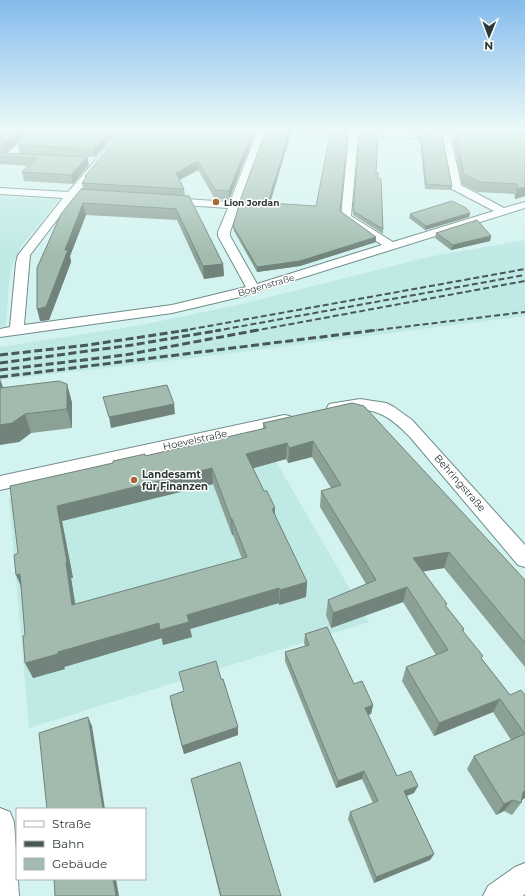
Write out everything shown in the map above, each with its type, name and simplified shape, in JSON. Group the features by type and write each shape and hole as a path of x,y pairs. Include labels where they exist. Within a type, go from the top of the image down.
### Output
{"street":[{"path":"17,331 22,263 24,255 91,172"},
{"path":"246,172 224,228 224,236 254,289"},
{"path":"350,172 346,217 391,246"},
{"path":"453,172 456,187 501,212"},
{"path":"0,191 86,197"},
{"path":"156,201 234,205"},
{"name":"Bogenstraße","path":"0,333 172,309 254,289 525,205"},
{"name":"Behringstraße","path":"322,411 358,404 372,404 390,411 404,420 525,559"},
{"name":"Hoevelstraße","path":"0,483 299,416"},
{"path":"0,822 4,896"},
{"path":"498,896 525,877"}],"shaded area":[{"path":"0,196 59,200 22,245 16,257 11,269 9,282 6,326 0,327"},
{"path":"525,240 525,316 184,359 0,380 0,347 136,326 238,305 428,257"},
{"path":"263,439 369,622 29,728 9,498"}],"building":[{"path":"22,172 74,172 71,175"},
{"path":"89,172 178,172 176,173 184,189 82,183 87,176 85,176"},
{"path":"204,172 237,172 229,191 215,190"},
{"path":"251,172 277,172 268,203 316,206 323,172 344,172 340,211 376,237 300,261 257,267 233,226"},
{"path":"357,172 378,173 378,179 381,179 383,229 353,211"},
{"path":"425,172 449,172 452,186 426,184"},
{"path":"464,172 525,172 525,187 517,189 517,184 479,182 464,174"},
{"path":"81,189 189,196 223,264 203,266 176,209 83,203 65,250 68,250 46,307 37,309 37,268 61,214"},
{"path":"452,201 466,208 470,213 426,226 410,214"},
{"path":"477,220 491,236 453,245 436,233"},
{"path":"59,381 67,384 67,409 25,414 12,423 0,425 0,388"},
{"path":"167,385 174,404 109,417 103,397"},
{"path":"352,403 364,406 525,580 525,643 449,552 413,558 447,604 445,605 464,629 462,630 483,656 481,658 510,695 521,690 525,695 525,734 500,699 439,723 406,667 448,650 407,587 333,613 328,600 376,580 321,491 341,485 313,441 289,448 287,443 246,454 264,491 267,491 275,508 272,509 307,582 280,590 279,588 187,615 189,622 160,630 159,623 25,663 23,636 25,635 20,574 16,575 14,555 18,553 10,486 113,463 113,461 145,454 145,456 266,428 263,423","holes":["212,468 247,557 72,605 67,562 57,506"]},
{"path":"327,627 354,684 362,681 373,705 365,708 397,776 411,771 418,786 404,791 434,854 376,877 350,812 378,801 364,771 338,781 285,652 309,645 305,634"},
{"path":"216,661 238,727 182,746 170,696 184,691 179,672"},
{"path":"88,717 103,808 47,808 39,733"},
{"path":"525,734 525,791 523,792 521,803 513,800 504,804 474,756"},
{"path":"240,762 281,896 221,896 191,779"},
{"path":"54,880 113,880 116,896 55,896"}],"railway":[{"path":"181,331 525,269"},
{"path":"215,331 525,275"},
{"path":"253,331 525,281"},
{"path":"369,331 525,312"},
{"path":"0,355 88,345 188,330"},
{"path":"0,363 132,345 221,330"},
{"path":"0,370 125,355 258,330"},
{"path":"0,377 377,330"}],"place":[{"name":"Lion Jordan","path":"216,202"},
{"name":"Landesamt für Finanzen","path":"134,480"}]}
